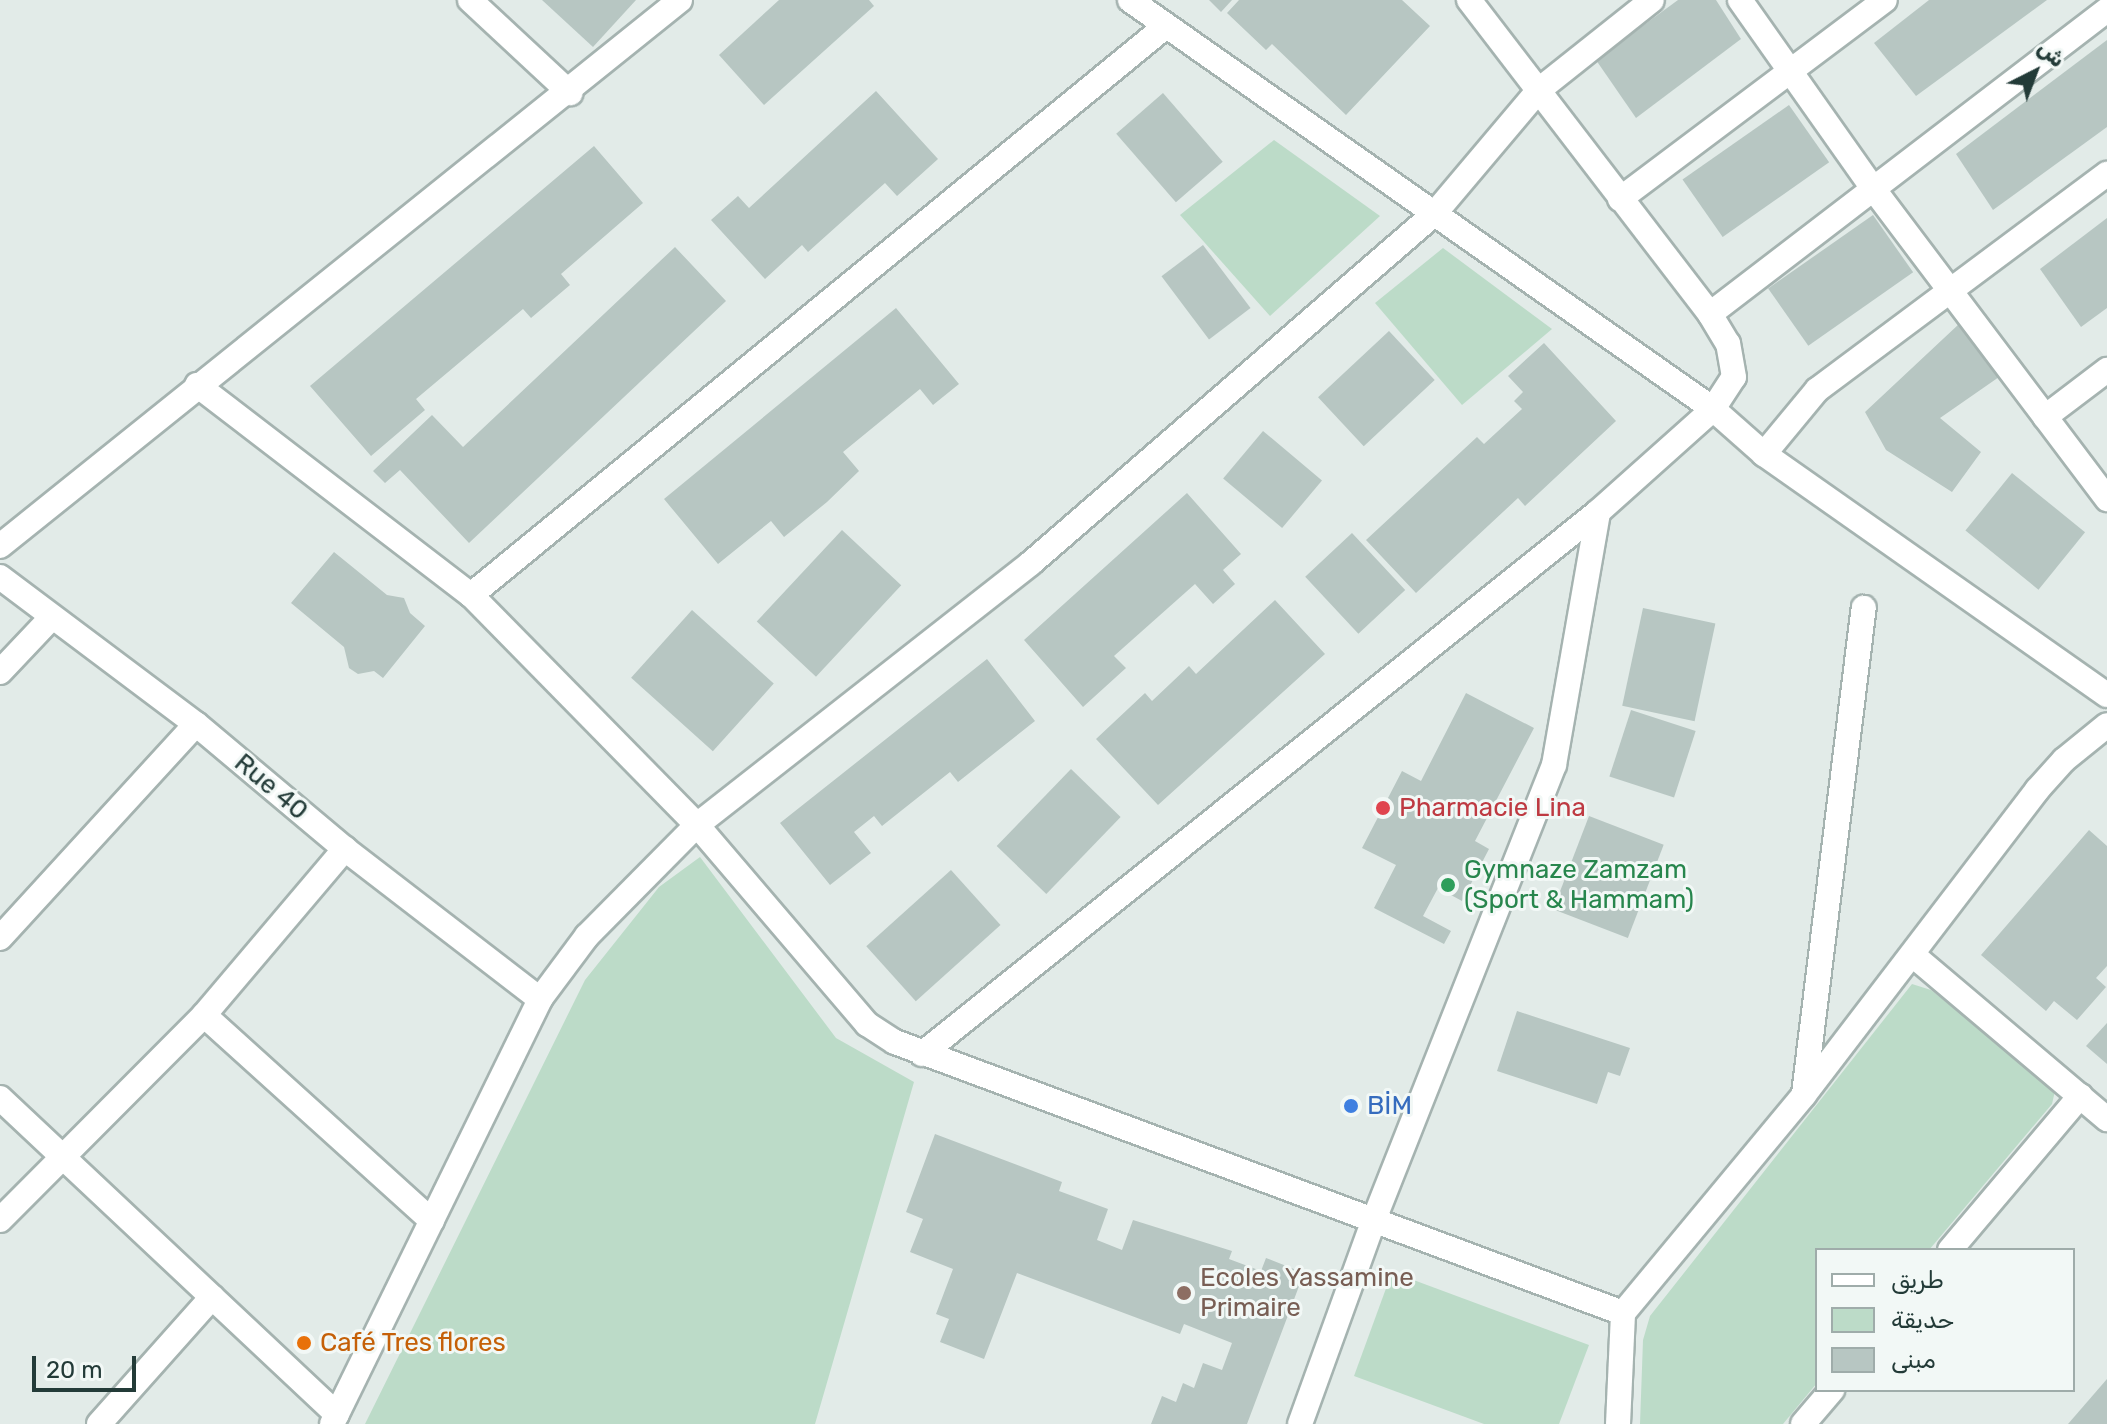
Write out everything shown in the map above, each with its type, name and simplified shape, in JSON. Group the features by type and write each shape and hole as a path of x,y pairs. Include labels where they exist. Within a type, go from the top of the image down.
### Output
{"street":[{"path":"470,0 570,93"},
{"path":"0,546 197,385 570,93 680,0"},
{"path":"1130,0 1713,409 1764,454 2107,695"},
{"path":"922,1054 1598,512 1713,409 1734,377 1728,344 1710,314 1469,0"},
{"path":"0,1098 212,1297 335,1419 540,999 587,936 697,825 1031,563 1435,213 1539,90 1652,0"},
{"path":"1740,0 1872,187 1951,287 2107,499"},
{"path":"1620,199 1885,0"},
{"path":"1710,314 2107,10"},
{"path":"471,595 1166,26"},
{"path":"1764,454 1817,390 1951,287 2107,174"},
{"path":"2045,417 2107,370"},
{"path":"197,385 471,595 697,825 867,1024 922,1054 1375,1217 1623,1313"},
{"path":"1300,1424 1375,1217 1554,765 1598,512"},
{"name":"Rue 40","path":"0,577 196,724 345,849 540,999"},
{"path":"1804,1095 1864,608"},
{"path":"0,672 51,618"},
{"path":"0,938 196,724"},
{"path":"1618,1424 1623,1313 1804,1095 1914,956 2037,790 2064,760 2107,725"},
{"path":"0,1220 60,1155 204,1015 345,849"},
{"path":"1914,956 2107,1119"},
{"path":"204,1015 432,1221"},
{"path":"1952,1248 2080,1096"},
{"path":"99,1424 212,1297"},
{"path":"1803,1424 1830,1392"}],"green space":[{"path":"1274,140 1380,216 1270,316 1180,215"},
{"path":"1443,248 1552,329 1462,405 1375,303"},
{"path":"700,857 836,1038 914,1082 815,1424 365,1424 585,980 659,887"},
{"path":"1912,984 1931,990 2055,1091 2052,1104 1931,1248 1815,1248 1815,1385 1783,1424 1640,1424 1643,1340 1650,1316"},
{"path":"1392,1272 1589,1345 1559,1424 1484,1424 1354,1376"}],"building":[{"path":"542,0 636,0 593,47"},
{"path":"779,0 869,0 874,6 764,105 719,55"},
{"path":"1209,0 1232,0 1221,12"},
{"path":"1239,0 1402,0 1430,26 1346,115 1272,44 1266,50 1227,13"},
{"path":"1678,0 1716,0 1741,39 1636,118 1596,60"},
{"path":"1929,0 2047,0 1916,96 1874,43"},
{"path":"2107,40 2107,127 1993,210 1956,154"},
{"path":"876,91 938,159 897,196 885,183 808,252 802,245 765,279 711,220 738,196 749,208"},
{"path":"1163,93 1223,162 1176,202 1116,134"},
{"path":"1789,105 1829,162 1723,237 1683,180"},
{"path":"594,146 643,203 561,274 570,285 531,318 523,309 416,399 425,410 371,456 310,386"},
{"path":"1873,215 1913,272 1808,346 1768,288"},
{"path":"2107,218 2107,308 2081,327 2040,269"},
{"path":"1203,245 1251,308 1209,339 1161,276"},
{"path":"675,247 726,301 469,543 400,470 385,483 373,471 432,415 463,447"},
{"path":"896,308 959,384 933,405 920,389 843,452 859,471 827,502 784,537 771,521 718,564 664,499"},
{"path":"1959,324 1999,377 1940,418 1981,452 1952,492 1886,450 1865,412"},
{"path":"1389,331 1435,380 1364,446 1318,397"},
{"path":"1544,343 1616,421 1525,506 1518,498 1416,593 1366,540 1477,437 1484,444 1522,409 1514,401 1523,392 1508,376"},
{"path":"1263,431 1322,480 1282,528 1223,478"},
{"path":"2012,473 2085,532 2038,590 1965,531"},
{"path":"1187,493 1241,554 1223,570 1235,584 1213,604 1195,584 1114,656 1126,668 1083,707 1024,640"},
{"path":"842,530 901,585 816,677 757,621"},
{"path":"1352,533 1405,590 1358,634 1305,577"},
{"path":"334,552 387,595 404,598 410,613 425,626 383,678 374,671 358,674 349,668 344,647 291,603"},
{"path":"1275,600 1325,654 1158,805 1096,739 1145,693 1152,701 1189,666 1196,674"},
{"path":"1643,608 1715,623 1695,721 1622,706"},
{"path":"692,610 774,684 713,751 631,678"},
{"path":"987,659 1035,721 958,782 950,772 882,826 874,816 854,832 871,853 830,885 780,823"},
{"path":"1466,693 1534,728 1475,841 1489,849 1462,901 1438,888 1423,916 1451,931 1444,944 1374,908 1396,865 1362,848 1402,771 1421,781"},
{"path":"1631,710 1696,731 1674,798 1609,777"},
{"path":"1071,769 1121,817 1046,894 997,846"},
{"path":"1589,816 1664,845 1628,938 1553,909"},
{"path":"2089,830 2107,846 2107,966 2096,978 2106,987 2077,1020 2054,1001 2046,1011 1981,955"},
{"path":"951,870 1001,925 916,1001 866,946"},
{"path":"1517,1011 1630,1048 1620,1076 1608,1072 1597,1104 1497,1071"},
{"path":"2107,1023 2107,1064 2086,1046"},
{"name":"Ecoles Yassamine Primaire","path":"935,1134 1062,1182 1059,1191 1108,1209 1097,1240 1122,1250 1133,1220 1232,1251 1229,1259 1261,1271 1266,1258 1304,1273 1247,1424 1151,1424 1162,1396 1176,1402 1183,1383 1194,1388 1203,1363 1222,1370 1232,1343 1184,1324 1180,1334 1017,1273 984,1359 940,1342 949,1319 936,1314 953,1269 910,1252 923,1219 906,1212"},
{"path":"2107,1379 2107,1424 2068,1424"}],"place":[{"name":"Pharmacie Lina","path":"1383,808"},
{"name":"Gymnaze Zamzam (Sport & Hammam)","path":"1448,885"},
{"name":"BİM","path":"1351,1106"},
{"name":"Ecoles Yassamine Primaire","path":"1184,1293"},
{"name":"Café Tres flores","path":"304,1343"}]}
